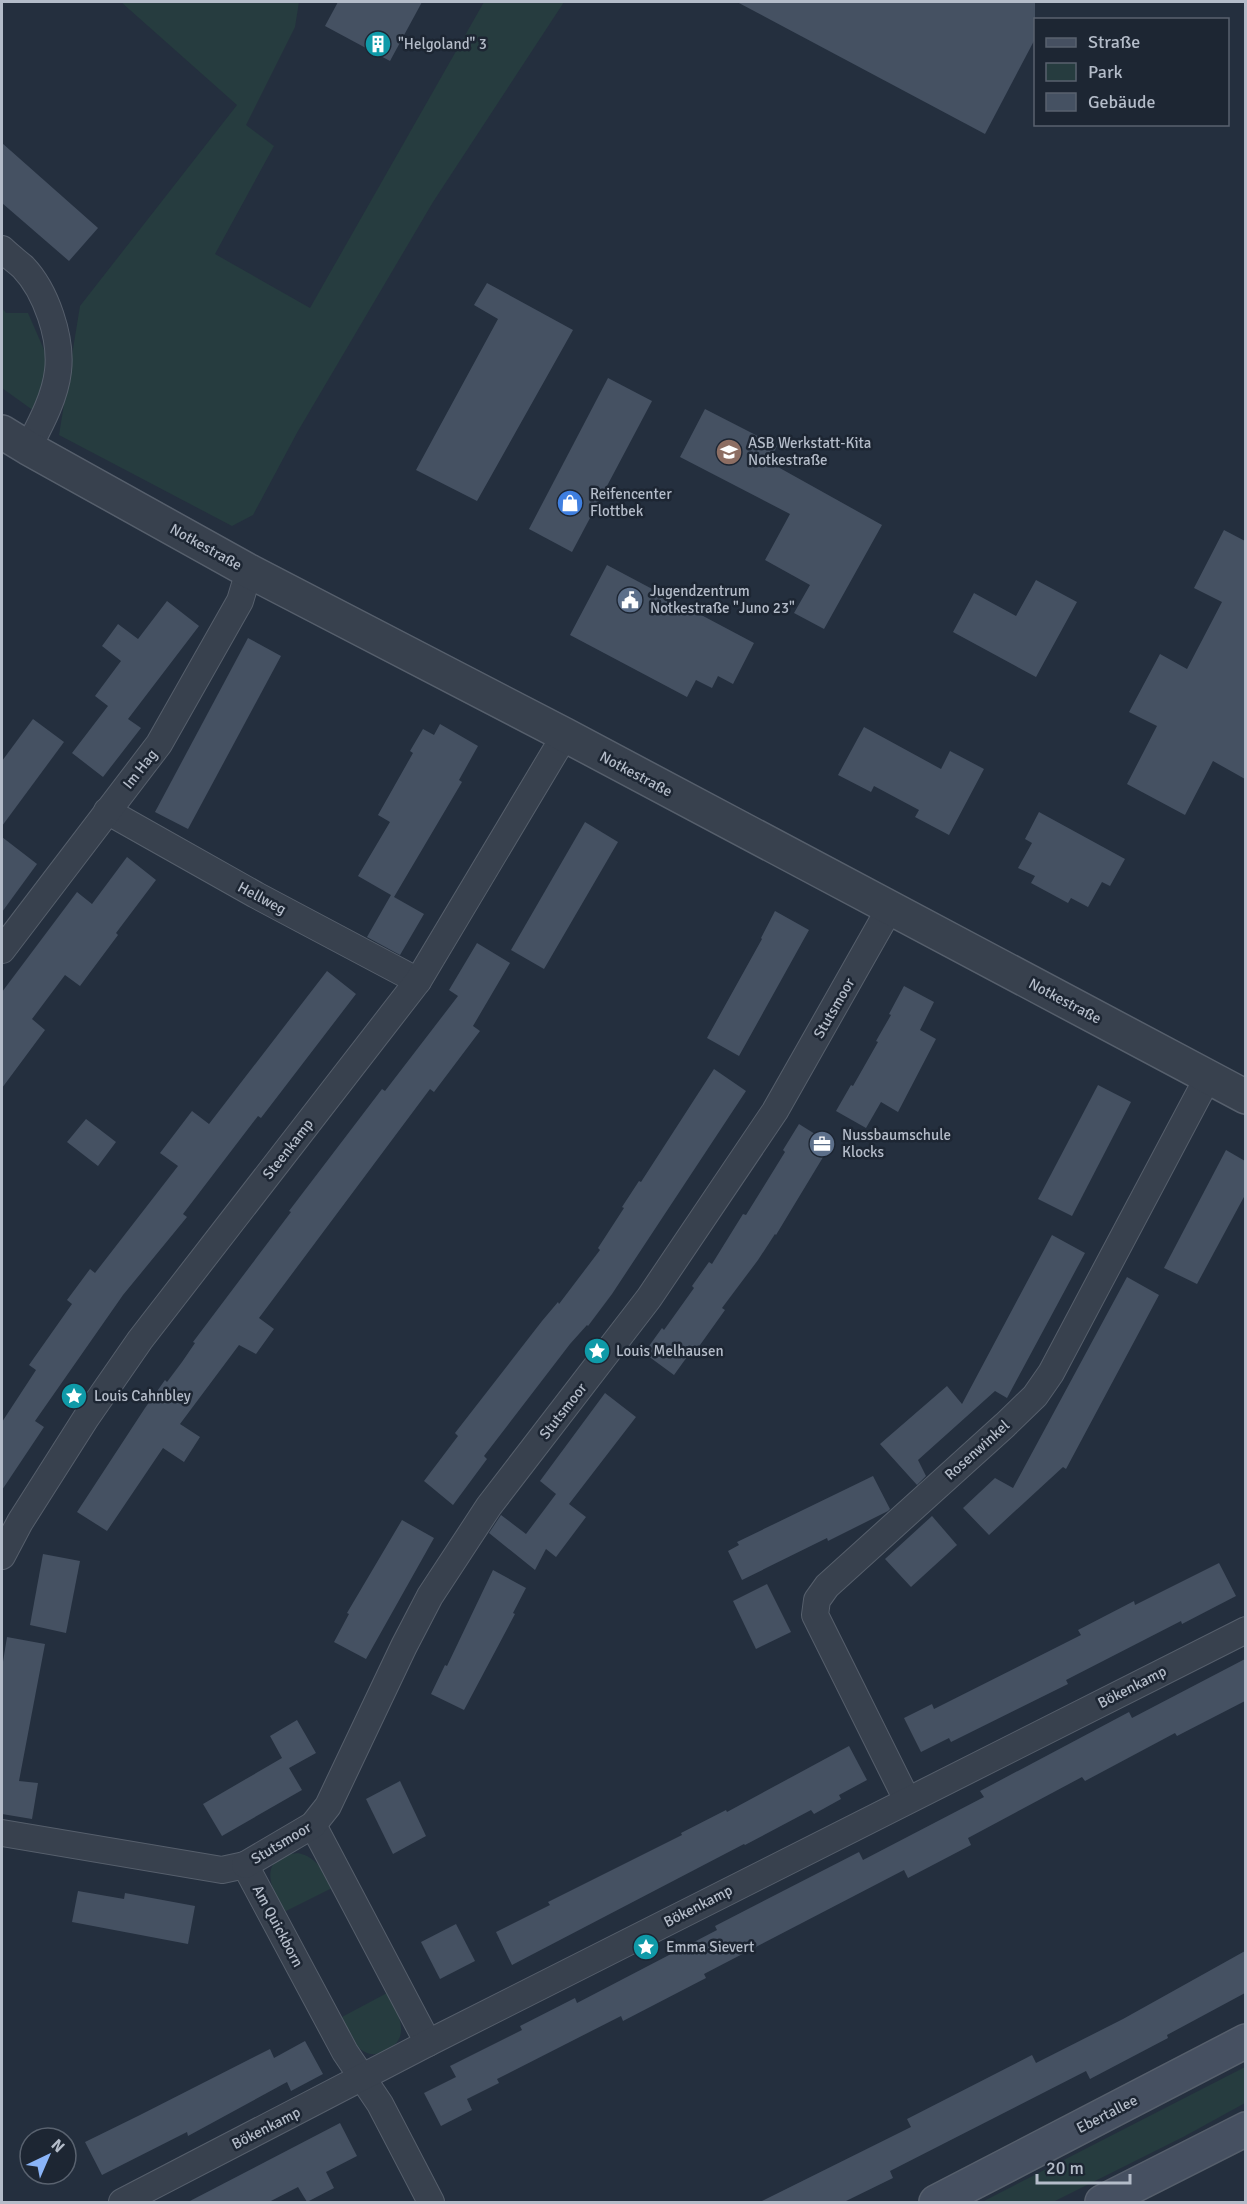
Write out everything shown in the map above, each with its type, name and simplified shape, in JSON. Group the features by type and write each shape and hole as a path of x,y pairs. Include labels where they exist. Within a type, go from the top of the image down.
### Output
{"main road":[{"name":"Ebertallee","path":"936,2202 1245,2042"},
{"path":"1102,2202 1245,2129"}],"street":[{"name":"Notkestraße","path":"2,249 24,268 47,304 57,340 58,371 51,398 15,440 249,571 565,735 1245,1097"},
{"name":"Im Hag","path":"2,950 159,744 240,601 249,571"},
{"name":"Steenkamp","path":"2,1556 20,1522 86,1418 140,1340 418,981 565,735"},
{"name":"Hellweg","path":"107,811 256,895 418,981"},
{"name":"Stutsmoor","path":"245,1865 313,1825 328,1806 430,1596 489,1506 650,1298 775,1112 890,908"},
{"name":"Rosenwinkel","path":"907,1800 815,1615 817,1600 826,1586 1035,1396 1051,1373 1208,1077"},
{"name":"Bökenkamp","path":"122,2202 428,2043 1245,1630"},
{"path":"313,1825 428,2043"},
{"path":"2,1833 222,1870 245,1865"},
{"name":"Am Quickborn","path":"245,1865 345,2052 380,2104 431,2202"}],"green space":[{"path":"121,2 299,2 295,27 246,125 274,146 215,254 310,308 484,2 564,2 433,202 298,431 253,515 232,526 59,435 80,306 237,105"},
{"path":"2,308 6,313 28,313 45,352 48,371 34,411 2,388"},
{"path":"298,1853 315,1862 332,1888 284,1912 275,1894 270,1875 276,1861"},
{"path":"387,1993 398,2016 401,2031 395,2045 376,2054 370,2054 353,2042 340,2018"},
{"path":"1245,2067 1245,2103 1185,2136 1053,2202 982,2202"}],"building":[{"name":"\"Helgoland\" 3","path":"338,2 422,2 390,61 325,26"},
{"path":"737,2 1035,2 1034,41 985,134"},
{"path":"2,143 98,228 69,261 2,203"},
{"path":"487,283 573,330 477,501 416,470 498,319 474,305"},
{"path":"608,378 652,401 572,552 529,529"},
{"path":"705,409 777,446 769,462 882,525 824,629 794,613 810,585 765,560 790,514 680,457"},
{"path":"1224,530 1245,541 1245,779 1213,761 1185,815 1127,784 1157,726 1129,712 1160,654 1187,669 1222,602 1194,588"},
{"name":"Jugendzentrum Notkestraße \"Juno 23\"","path":"607,565 754,643 733,684 718,676 712,688 696,680 687,697 570,635"},
{"path":"1036,580 1077,602 1036,677 953,632 974,593 1016,616"},
{"path":"167,601 199,626 128,719 141,728 103,777 72,753 108,706 95,696 121,661 102,646 118,624 138,639"},
{"path":"248,638 281,656 188,829 155,812"},
{"path":"33,719 64,742 2,826 2,761"},
{"path":"440,724 478,746 459,780 462,782 394,897 424,914 400,955 367,937 391,895 358,876 390,822 378,815 413,753 410,751 423,729 434,735"},
{"path":"864,727 941,769 950,751 984,769 949,835 915,817 919,810 874,786 871,792 838,775"},
{"path":"1039,812 1125,859 1110,886 1102,882 1088,907 1071,898 1068,903 1031,883 1035,876 1018,868 1032,843 1025,839"},
{"path":"585,822 618,842 544,969 511,950"},
{"path":"2,837 37,864 2,912"},
{"path":"127,857 156,880 80,986 65,975 32,1019 45,1030 2,1088 2,992 77,892 92,904"},
{"path":"775,911 809,930 739,1056 707,1038"},
{"path":"477,943 510,963 473,1026 480,1031 434,1092 430,1089 259,1318 274,1329 256,1354 239,1345 180,1424 200,1437 184,1462 163,1448 107,1531 77,1512 145,1408 165,1380 167,1382 182,1362 195,1343 193,1342 291,1212 289,1211 382,1089 385,1091 458,996 449,990"},
{"path":"327,971 356,994 261,1118 258,1116 183,1214 187,1217 123,1295 35,1421 44,1427 2,1490 2,1422 36,1370 29,1365 72,1304 67,1300 90,1269 95,1273 178,1166 160,1153 192,1111 209,1124"},
{"path":"904,986 934,1002 920,1030 936,1039 898,1112 881,1102 866,1128 836,1111 878,1042 876,1041"},
{"path":"714,1069 746,1091 612,1294 588,1326 570,1344 484,1456 487,1459 453,1505 424,1481 458,1436 455,1433 600,1250 598,1248 624,1208 622,1207 639,1181 641,1182"},
{"path":"1098,1085 1131,1102 1072,1216 1038,1199"},
{"path":"86,1119 116,1142 98,1166 67,1142"},
{"path":"799,1124 831,1144 776,1235 722,1308 725,1310 695,1352 692,1350 674,1375 644,1353 662,1328 664,1330 694,1288 692,1286 709,1262 712,1264 743,1214 746,1215 785,1152 783,1150"},
{"path":"1226,1150 1245,1161 1245,1195 1197,1284 1164,1268"},
{"path":"1052,1235 1085,1253 1007,1398 995,1391 918,1460 926,1476 917,1485 880,1444 947,1386 962,1404"},
{"path":"1127,1277 1159,1295 1066,1469 1063,1467 989,1535 963,1508 995,1478 1013,1488"},
{"path":"605,1393 636,1417 569,1504 586,1517 556,1557 546,1549 535,1570 489,1533 501,1515 526,1534 556,1494 540,1481"},
{"path":"873,1476 890,1509 888,1511 742,1580 728,1551 739,1545 737,1542"},
{"path":"932,1516 957,1545 911,1587 885,1559"},
{"path":"402,1520 434,1538 366,1659 334,1642 349,1614 347,1613"},
{"path":"43,1554 80,1561 66,1633 30,1625"},
{"path":"1219,1563 1236,1596 1182,1624 1181,1621 1066,1680 1068,1684 951,1742 949,1738 921,1752 904,1718 932,1704 934,1709 1081,1635 1078,1630 1134,1601 1135,1605"},
{"path":"493,1570 526,1588 513,1613 515,1614 464,1710 431,1694"},
{"path":"767,1584 791,1632 756,1649 733,1601"},
{"path":"7,1637 45,1644 19,1781 38,1783 32,1819 2,1814 2,1668"},
{"path":"1245,1659 1245,1701 1177,1736 1175,1733 1085,1781 1082,1777 968,1838 971,1845 908,1878 904,1870 704,1974 706,1978 623,2021 621,2016 497,2079 499,2083 467,2099 472,2110 441,2126 424,2093 456,2077 450,2066 522,2030 520,2026 575,1998 577,2003 717,1930 715,1926 859,1852 863,1860 984,1797 980,1791 1129,1712 1132,1718"},
{"path":"297,1720 316,1753 289,1768 302,1790 222,1836 203,1804 282,1758 270,1736"},
{"path":"849,1746 867,1780 839,1795 841,1799 814,1814 811,1810 512,1965 496,1932 550,1905 548,1902 682,1835 681,1833 726,1810 727,1812"},
{"path":"400,1781 426,1836 393,1854 366,1799"},
{"path":"78,1891 124,1899 125,1893 195,1906 188,1944 72,1922"},
{"path":"456,1924 475,1961 440,1979 421,1942"},
{"path":"1245,1951 1245,1993 1167,2035 1168,2038 1090,2079 1086,2071 890,2171 893,2178 844,2202 760,2202 911,2127 907,2119 1032,2055 1036,2063 1123,2019"},
{"path":"305,2041 323,2074 291,2091 287,2082 188,2136 187,2132 102,2175 85,2142 270,2049 274,2058"},
{"path":"340,2123 357,2156 326,2172 334,2188 307,2202 298,2187 269,2202 188,2202"}],"place":[{"name":"\"Helgoland\" 3","path":"378,44"},
{"name":"ASB Werkstatt-Kita Notkestraße","path":"729,452"},
{"name":"Reifencenter Flottbek","path":"570,503"},
{"name":"Jugendzentrum Notkestraße \"Juno 23\"","path":"630,600"},
{"name":"Nussbaumschule Klocks","path":"822,1144"},
{"name":"Louis Melhausen","path":"597,1351"},
{"name":"Louis Cahnbley","path":"74,1396"},
{"name":"Emma Sievert","path":"646,1947"}]}
